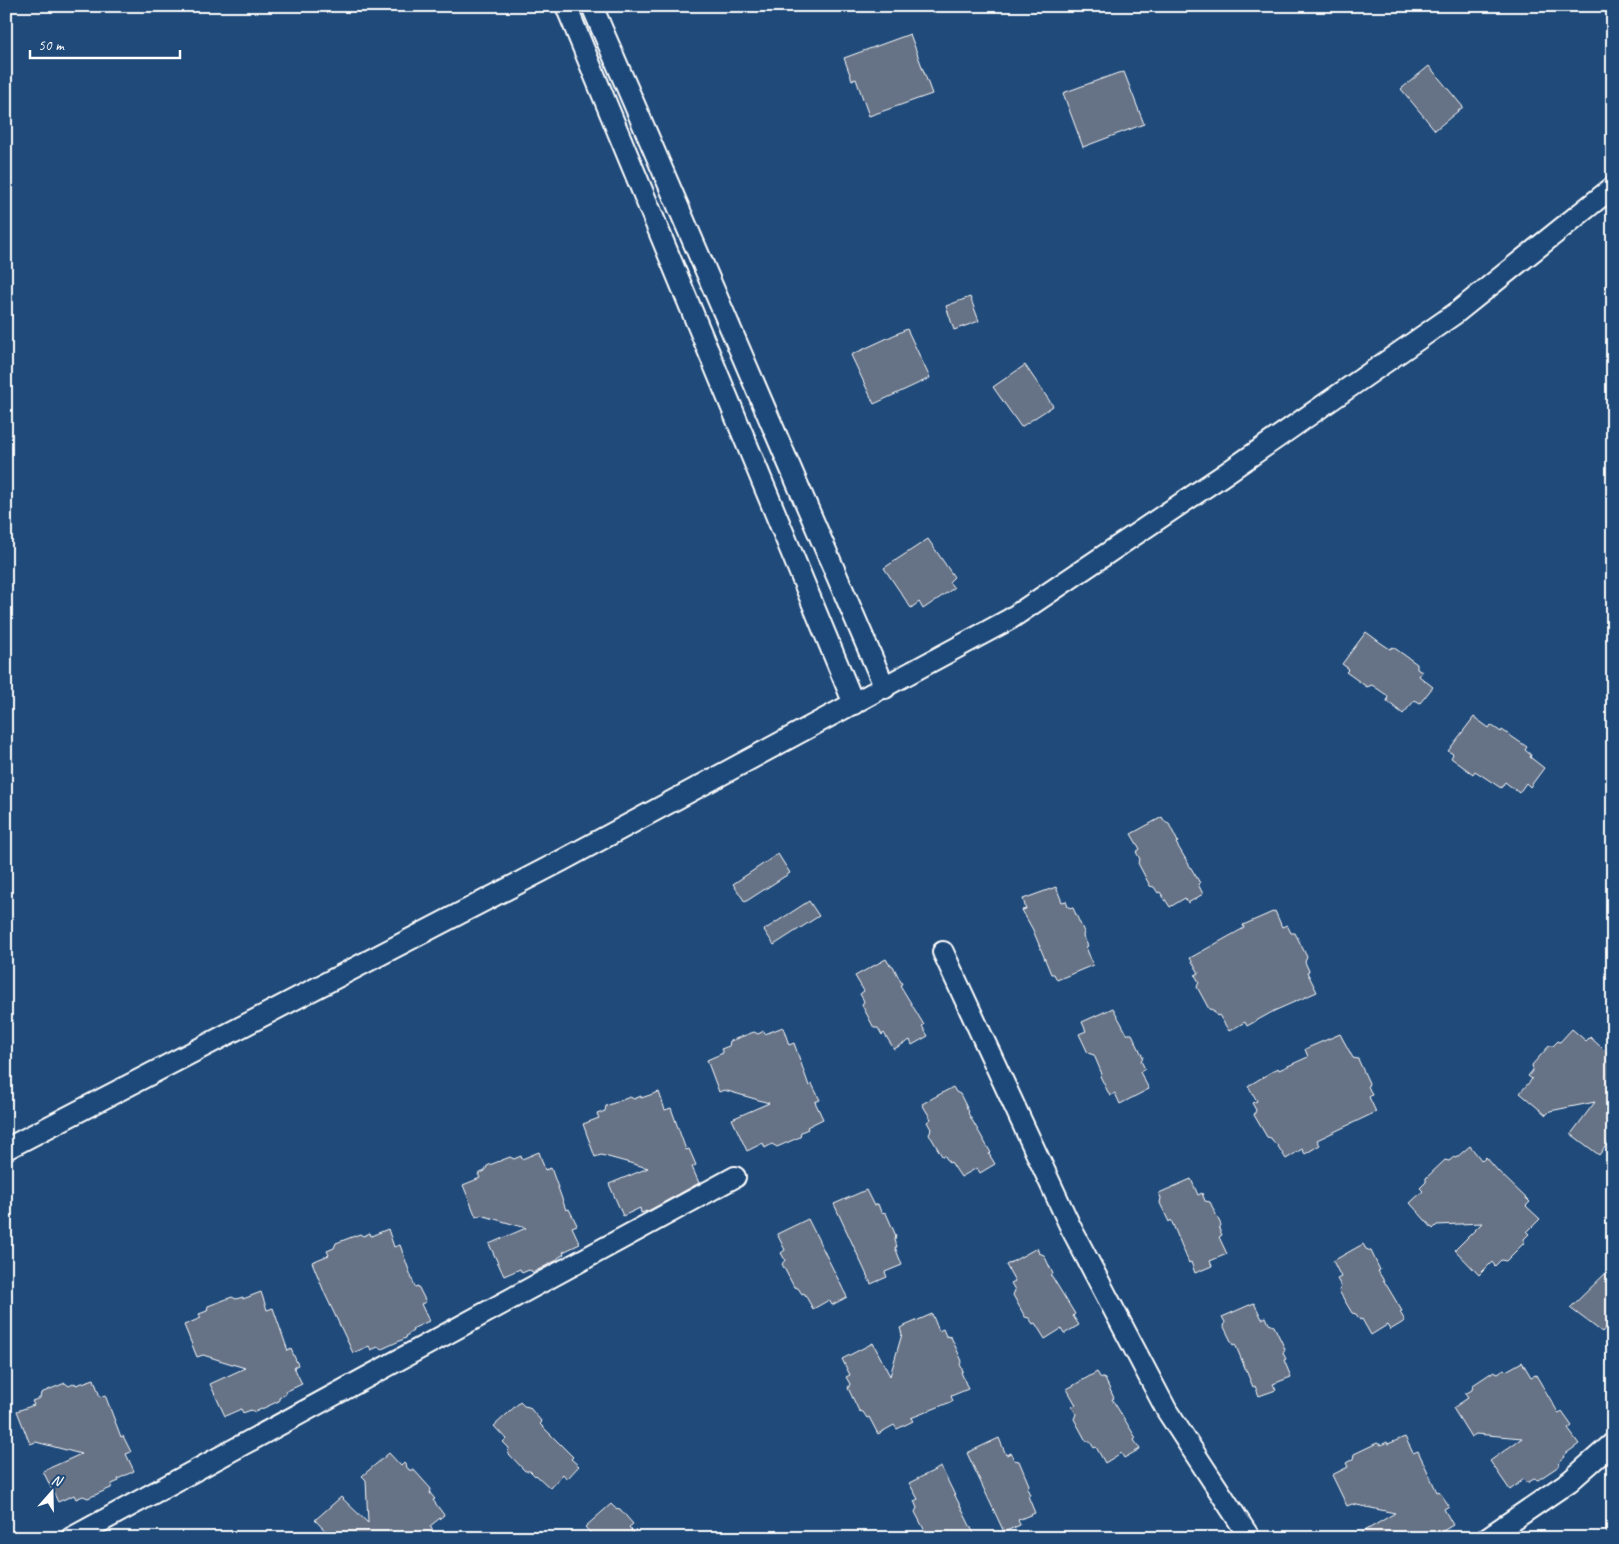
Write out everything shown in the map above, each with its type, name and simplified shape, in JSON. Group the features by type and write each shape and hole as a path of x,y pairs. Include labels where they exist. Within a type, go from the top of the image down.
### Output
{"street":[{"path":"566,6 854,704"},
{"path":"592,6 885,688"},
{"path":"6,1148 561,861 1010,619 1214,481 1456,313 1613,187"},
{"path":"943,952 1071,1228 1162,1403 1250,1538"},
{"path":"71,1538 734,1177"},
{"path":"1487,1538 1570,1481 1613,1443"}],"building":[{"path":"910,34 932,94 869,116 856,79 852,80 844,58"},
{"path":"1429,66 1463,107 1435,130 1401,89"},
{"path":"1124,72 1144,124 1083,147 1063,93"},
{"path":"970,297 979,321 954,330 946,306"},
{"path":"907,329 930,378 874,404 851,355"},
{"path":"1025,365 1053,406 1021,427 993,387"},
{"path":"928,539 954,577 949,582 954,588 923,609 919,602 911,608 884,568"},
{"path":"1366,632 1390,649 1393,647 1417,664 1417,669 1422,672 1419,676 1433,687 1420,703 1415,700 1403,714 1387,701 1388,696 1372,685 1367,687 1346,672 1349,669 1342,664"},
{"path":"1474,717 1489,728 1491,725 1501,732 1502,730 1527,747 1525,750 1531,755 1530,757 1544,768 1530,787 1526,783 1519,793 1505,782 1501,788 1475,771 1473,774 1451,758 1453,754 1448,751"},
{"path":"1162,817 1169,824 1178,842 1176,843 1200,883 1198,884 1203,894 1188,903 1185,898 1170,907 1160,892 1158,893 1154,887 1150,886 1138,863 1140,859 1136,852 1140,849 1131,834"},
{"path":"778,854 790,873 745,902 733,884"},
{"path":"1056,887 1062,902 1066,901 1068,907 1073,908 1084,932 1083,936 1088,946 1086,947 1093,965 1057,980 1054,974 1051,974 1033,930 1022,910 1026,909 1023,899"},
{"path":"809,901 819,916 774,945 764,930"},
{"path":"1275,911 1282,927 1287,925 1291,933 1295,933 1307,957 1305,962 1309,971 1307,972 1317,992 1274,1011 1247,1026 1245,1022 1229,1031 1219,1015 1217,1016 1213,1010 1209,1009 1197,987 1199,982 1195,975 1199,973 1190,958 1244,928 1243,925"},
{"path":"886,959 893,966 902,984 900,985 924,1025 922,1026 928,1036 912,1045 910,1040 894,1049 884,1033 882,1035 878,1028 874,1028 862,1005 864,1001 860,994 864,991 855,976"},
{"path":"1113,1008 1127,1034 1132,1034 1143,1057 1141,1061 1145,1069 1140,1072 1149,1089 1120,1104 1115,1093 1110,1096 1100,1076 1102,1074 1094,1055 1088,1053 1079,1034 1086,1031 1082,1022"},
{"path":"783,1027 789,1045 794,1043 809,1086 812,1084 820,1100 815,1102 823,1119 807,1127 808,1129 801,1132 800,1137 777,1147 772,1144 765,1148 763,1143 747,1151 732,1119 769,1103 724,1090 719,1092 707,1060 723,1053 721,1049 729,1046 730,1041 754,1032 758,1034 764,1031 765,1034"},
{"path":"1572,1029 1586,1041 1590,1037 1613,1058 1613,1136 1599,1155 1571,1134 1595,1102 1550,1111 1546,1115 1520,1093 1532,1079 1528,1076 1533,1070 1532,1065 1549,1046 1553,1046 1558,1041 1560,1042"},
{"path":"1340,1034 1353,1058 1358,1059 1369,1083 1368,1086 1372,1095 1369,1097 1376,1112 1317,1140 1320,1145 1305,1154 1302,1149 1286,1159 1276,1143 1267,1137 1254,1115 1256,1110 1252,1103 1257,1101 1248,1086 1278,1068 1279,1070 1308,1057 1305,1049"},
{"path":"953,1087 960,1094 995,1164 980,1173 977,1168 961,1177 951,1162 949,1163 945,1156 942,1156 929,1134 931,1129 927,1122 931,1119 922,1104"},
{"path":"659,1092 665,1110 671,1108 686,1150 689,1149 696,1165 692,1167 699,1183 650,1210 641,1213 640,1208 623,1216 609,1184 648,1168 601,1155 595,1157 583,1124 599,1118 597,1114 605,1111 606,1106 630,1097 634,1099 641,1096 641,1098"},
{"path":"1470,1146 1482,1161 1486,1157 1530,1202 1526,1206 1540,1219 1527,1232 1529,1234 1524,1239 1524,1243 1506,1261 1501,1260 1495,1266 1492,1262 1479,1275 1455,1250 1482,1223 1437,1225 1433,1229 1410,1203 1423,1191 1420,1188 1426,1182 1426,1178 1445,1160 1449,1161 1454,1157 1456,1158"},
{"path":"539,1152 545,1170 551,1168 566,1210 569,1209 577,1225 572,1227 580,1244 563,1252 564,1254 557,1260 534,1272 529,1270 522,1273 520,1269 504,1276 489,1244 526,1228 481,1215 476,1217 463,1185 480,1178 478,1174 485,1171 487,1166 510,1157 514,1159 521,1156 522,1159"},
{"path":"1191,1179 1198,1195 1202,1193 1205,1201 1210,1202 1221,1225 1219,1229 1222,1235 1219,1237 1227,1254 1210,1261 1212,1266 1195,1273 1171,1220 1169,1222 1160,1203 1159,1193"},
{"path":"866,1190 874,1206 878,1204 881,1212 886,1213 896,1236 897,1247 895,1247 902,1265 885,1272 887,1277 871,1284 834,1204"},
{"path":"808,1219 847,1297 832,1305 829,1300 813,1309 804,1293 802,1294 798,1288 794,1287 782,1264 785,1260 781,1253 785,1250 777,1234"},
{"path":"388,1229 394,1247 400,1245 415,1287 418,1286 426,1302 421,1304 429,1321 412,1329 413,1331 406,1338 382,1349 378,1347 371,1350 369,1346 353,1353 312,1262 329,1255 327,1251 334,1248 336,1243 360,1234 363,1236 370,1233 371,1236"},
{"path":"1363,1244 1366,1249 1371,1251 1380,1270 1378,1271 1402,1311 1400,1312 1405,1321 1390,1330 1387,1325 1371,1335 1362,1319 1360,1320 1356,1314 1352,1313 1339,1291 1341,1286 1337,1279 1341,1277 1333,1261"},
{"path":"1037,1248 1039,1253 1044,1255 1053,1274 1051,1275 1075,1314 1073,1316 1079,1325 1064,1334 1061,1329 1045,1339 1035,1323 1033,1324 1029,1318 1025,1317 1013,1295 1015,1290 1011,1283 1015,1281 1006,1265"},
{"path":"1613,1266 1613,1321 1602,1332 1570,1308"},
{"path":"261,1292 267,1310 273,1308 288,1351 291,1349 298,1365 294,1367 302,1384 285,1392 286,1394 279,1398 279,1401 255,1412 251,1410 243,1413 241,1409 225,1416 210,1384 245,1368 203,1355 197,1357 184,1325 201,1318 199,1314 207,1311 208,1306 232,1297 236,1299 243,1297 243,1299"},
{"path":"1254,1303 1262,1319 1266,1317 1269,1324 1274,1326 1285,1349 1283,1353 1286,1359 1284,1360 1291,1377 1273,1384 1276,1390 1259,1396 1255,1386 1253,1387 1235,1344 1233,1345 1224,1327 1225,1322 1222,1317"},
{"path":"932,1314 939,1331 943,1329 946,1336 951,1337 962,1361 960,1364 963,1371 961,1372 968,1389 951,1396 953,1401 911,1418 913,1421 897,1429 894,1425 878,1434 869,1417 867,1418 863,1412 859,1411 848,1388 850,1384 846,1377 850,1375 842,1359 873,1343 890,1376 902,1334 900,1328"},
{"path":"1522,1362 1531,1377 1536,1375 1559,1414 1562,1412 1572,1426 1568,1429 1579,1444 1564,1455 1565,1457 1560,1461 1559,1466 1538,1480 1534,1479 1527,1483 1524,1479 1510,1490 1490,1461 1522,1438 1476,1434 1471,1437 1453,1408 1468,1398 1465,1394 1472,1390 1473,1385 1494,1371 1498,1373 1504,1369 1506,1371"},
{"path":"1097,1372 1100,1377 1105,1379 1114,1398 1112,1399 1136,1438 1134,1440 1140,1449 1124,1458 1121,1453 1105,1463 1096,1447 1094,1448 1090,1442 1086,1441 1074,1419 1076,1414 1072,1407 1076,1405 1067,1389"},
{"path":"94,1379 100,1397 105,1395 121,1437 123,1436 131,1452 126,1454 134,1471 118,1479 119,1481 112,1484 111,1488 88,1498 83,1496 76,1499 74,1495 58,1502 43,1471 81,1454 36,1442 30,1444 17,1411 34,1405 32,1401 40,1398 41,1393 65,1383 69,1386"},
{"path":"520,1402 524,1406 529,1407 542,1422 540,1424 573,1457 571,1459 579,1466 567,1479 563,1474 550,1488 536,1475 530,1471 525,1471 508,1453 509,1448 503,1442 506,1439 494,1426"},
{"path":"1405,1437 1413,1453 1418,1451 1437,1492 1439,1491 1449,1506 1444,1509 1453,1525 1431,1538 1353,1538 1395,1513 1352,1504 1347,1506 1332,1475 1348,1467 1346,1463 1353,1459 1354,1454 1377,1443 1381,1445 1387,1442 1388,1444"},
{"path":"999,1438 1006,1455 1011,1453 1014,1460 1019,1461 1029,1485 1027,1488 1030,1495 1028,1496 1035,1513 1018,1520 1020,1525 1004,1532 967,1453"},
{"path":"389,1453 401,1466 404,1463 409,1470 414,1470 431,1489 430,1493 435,1499 433,1500 444,1515 430,1526 433,1531 424,1538 332,1538 315,1520 341,1497 368,1523 366,1480 362,1476"},
{"path":"941,1467 976,1538 932,1538 927,1535 915,1512 917,1508 914,1501 918,1499 909,1483"},
{"path":"611,1504 615,1508 620,1509 633,1524 629,1527 638,1538 595,1538 585,1527"}]}
